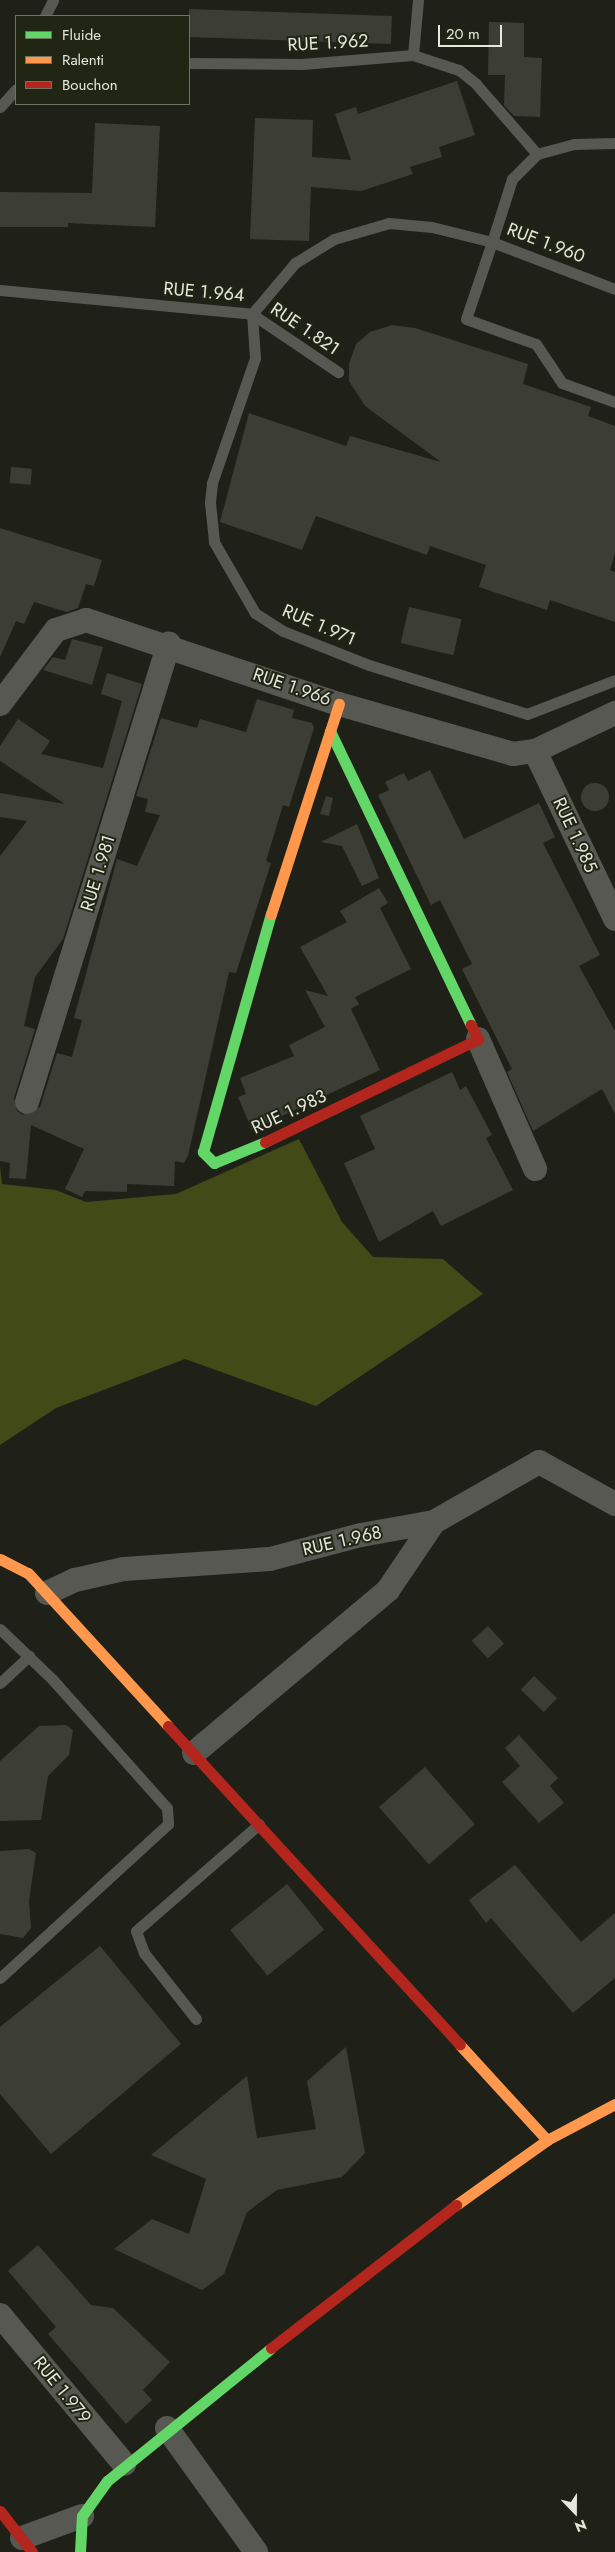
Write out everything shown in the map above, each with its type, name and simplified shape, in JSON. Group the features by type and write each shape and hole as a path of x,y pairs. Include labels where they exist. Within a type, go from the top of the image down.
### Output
{"main road":[{"name":"RUE 1.983","path":"339,704 253,971 203,1152 214,1162 228,1160 478,1039"},
{"path":"330,731 478,1039"},
{"path":"0,1558 28,1572 547,2140"},
{"path":"80,2552 82,2516 124,2464 167,2428 547,2140 615,2104"},
{"path":"0,2511 27,2545"}],"street":[{"name":"RUE 1.966","path":"0,704 56,630 86,620 169,644 339,704 513,754 535,751 615,713"},
{"name":"RUE 1.981","path":"27,1102 169,644"},
{"name":"RUE 1.985","path":"535,751 615,919"},
{"path":"478,1039 535,1169"},
{"name":"RUE 1.968","path":"47,1593 75,1580 124,1569 270,1559 361,1535 434,1522 539,1462 615,1504"},
{"path":"194,1753 388,1590 434,1522"},
{"name":"RUE 1.979","path":"0,2314 124,2464"},
{"path":"167,2428 256,2552"},
{"path":"27,2545 82,2516"}],"lane":[{"path":"46,15 53,0"},
{"path":"418,0 413,55 459,70 476,84 537,154"},
{"name":"RUE 1.962","path":"190,63 302,64 413,55"},
{"path":"0,107 15,90"},
{"name":"RUE 1.960","path":"615,143 574,144 537,154 512,179 492,242 615,289"},
{"name":"RUE 1.964","path":"0,290 252,314 296,263 334,239 388,223 432,227 492,242"},
{"path":"492,242 466,319 536,344 562,382 614,399"},
{"name":"RUE 1.821","path":"252,314 338,372"},
{"name":"RUE 1.971","path":"252,314 254,358 212,483 210,503 214,542 255,613 283,631 369,665 527,714 615,680"},
{"path":"0,1629 29,1656 167,1808 168,1824 0,1978"},
{"path":"0,1683 29,1656"},
{"path":"196,2020 144,1953 136,1931 259,1824"}],"green space":[{"path":"299,1139 342,1222 373,1257 443,1259 483,1294 316,1406 185,1359 56,1408 0,1445 0,1166 2,1184 56,1190 86,1202 176,1194"}],"building":[{"path":"189,9 392,16 391,44 190,37 189,15"},
{"path":"489,22 524,23 524,57 542,58 540,117 514,116 504,105 505,75 488,75"},
{"path":"457,81 475,135 439,147 442,157 410,167 413,174 361,191 311,187 309,241 250,239 255,118 313,120 312,157 351,160 335,114 356,107 358,114"},
{"path":"95,123 160,126 155,227 68,223 68,227 0,227 0,192 92,193"},
{"path":"392,325 415,328 528,364 523,384 591,407 588,416 615,426 615,553 610,570 615,572 615,622 550,600 547,610 479,587 486,565 430,546 427,555 316,516 302,550 220,522 249,413 346,446 350,436 441,462 365,406 349,381 349,364 356,344 370,332"},
{"path":"11,467 32,469 31,485 10,483"},
{"path":"0,528 102,560 94,586 86,584 78,608 67,612 34,602 24,624 16,621 0,657"},
{"path":"409,607 462,619 453,655 401,643"},
{"path":"72,639 103,647 92,685 43,670 53,657 65,660"},
{"path":"107,673 142,684 63,939 35,977 24,1026 35,1029 14,1098 17,1111 23,1115 40,1107 57,1053 72,1057 82,1020 74,1018 117,859 137,866 160,815 145,812 148,799 136,796 161,718 197,728 200,719 246,732 257,699 294,710 292,718 312,723 314,728 289,807 283,805 266,861 271,863 236,973 229,972 188,1156 184,1163 175,1161 174,1186 127,1184 127,1192 85,1191 82,1197 65,1189 84,1149 31,1125 26,1179 9,1178 10,1163 0,1161 0,856 27,821 0,817 0,793 65,804 0,761 0,746 18,719 50,741 41,754 103,768 122,701 101,694"},
{"path":"430,770 464,839 539,803 555,837 543,843 600,955 579,966 615,1031 615,1114 602,1089 533,1131 507,1072 512,1069 462,969 472,964 440,900 431,905 378,795 389,790 385,782 404,773 408,781"},
{"path":"595,783 605,787 609,797 605,807 595,811 585,807 581,797 585,787"},
{"path":"326,796 333,798 329,816 320,814"},
{"path":"357,824 379,878 362,886 342,846 321,842"},
{"path":"379,888 388,903 380,908 411,969 355,997 359,1004 351,1009 380,1070 252,1130 238,1097 246,1094 240,1078 294,1056 289,1045 325,1027 305,990 328,996 300,947 347,922 340,911"},
{"path":"452,1072 460,1090 466,1086 492,1135 486,1138 513,1190 441,1226 433,1211 379,1242 344,1163 375,1149 360,1116"},
{"path":"488,1626 504,1644 488,1659 472,1641"},
{"path":"534,1676 557,1698 544,1712 521,1690"},
{"path":"66,1725 73,1730 69,1755 48,1776 41,1820 0,1821 0,1761 39,1726"},
{"path":"519,1735 558,1778 550,1786 564,1803 539,1823 502,1782 520,1766 505,1748"},
{"path":"425,1767 475,1824 429,1864 379,1807"},
{"path":"29,1849 36,1853 29,1901 31,1928 23,1938 0,1934 0,1851"},
{"path":"515,1865 581,1942 615,1913 615,1978 573,2013 491,1918 486,1923 469,1900"},
{"path":"287,1884 324,1930 267,1976 230,1930"},
{"path":"100,1946 181,2044 51,2154 0,2094 0,2027"},
{"path":"346,2047 365,2153 342,2177 277,2190 247,2212 224,2274 202,2290 114,2249 152,2219 189,2234 206,2179 151,2155 247,2076 257,2138 316,2129 307,2081"},
{"path":"38,2245 91,2305 113,2308 170,2362 143,2390 152,2400 126,2424 48,2334 56,2327 8,2271"}],"traffic: fast":[{"path":"330,731 471,1025"},
{"path":"265,1142 214,1163 203,1152 271,914"},
{"path":"80,2552 82,2516 107,2481 271,2348"}],"traffic: slow":[{"path":"271,914 339,704"},
{"path":"0,1559 28,1573 168,1726"},
{"path":"460,2045 547,2140"},
{"path":"456,2205 547,2140 615,2104"}],"traffic: jam":[{"path":"265,1142 478,1039 471,1025"},
{"path":"168,1726 460,2045"},
{"path":"271,2348 456,2205"},
{"path":"0,2511 32,2552"}]}
